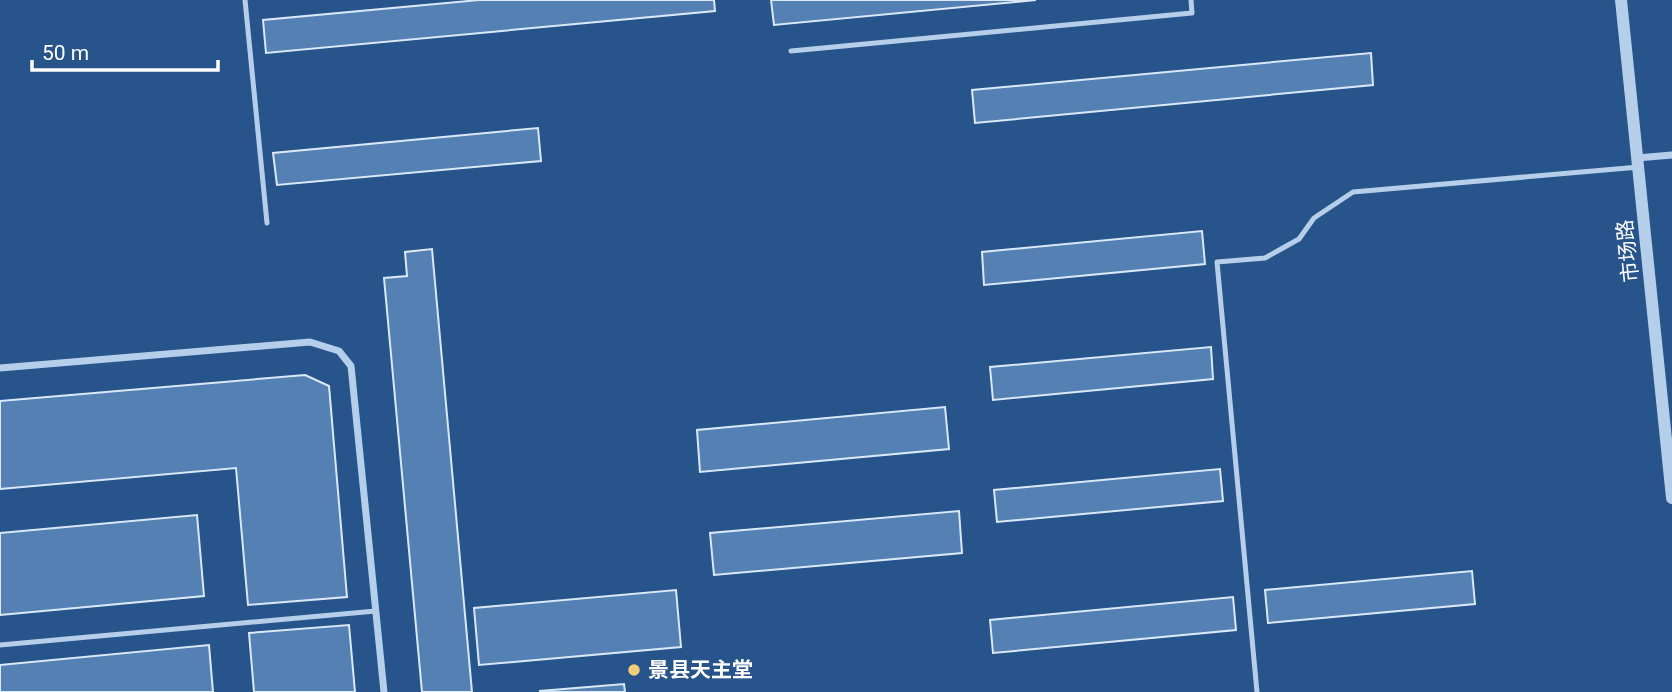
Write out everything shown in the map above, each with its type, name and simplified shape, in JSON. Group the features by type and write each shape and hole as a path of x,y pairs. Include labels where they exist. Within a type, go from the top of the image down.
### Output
{"street":[{"name":"市场路","path":"1621,0 1672,498"},
{"path":"1638,162 1672,155"},
{"path":"0,368 310,342 339,351 351,366 384,692"}],"lane":[{"path":"245,0 267,223"},
{"path":"791,51 1192,13 1191,0"},
{"path":"1257,692 1217,262 1265,258 1299,239 1314,218 1353,192 1638,162"},
{"path":"0,645 376,611"}],"building":[{"path":"479,0 714,0 715,11 266,53 263,20"},
{"path":"771,0 1036,0 774,25"},
{"path":"1371,53 1373,85 975,123 972,90"},
{"path":"538,128 541,161 277,185 273,153"},
{"path":"1202,231 1205,264 984,285 982,252"},
{"path":"432,249 472,692 422,692 384,278 407,276 405,252"},
{"path":"1211,347 1213,379 993,400 990,367"},
{"path":"305,375 329,386 347,597 248,605 236,468 0,489 0,401"},
{"path":"945,407 949,449 700,472 697,430"},
{"path":"1220,469 1223,501 997,522 994,490"},
{"path":"959,511 962,553 714,575 710,533"},
{"path":"197,515 204,596 0,615 0,533"},
{"path":"1472,571 1475,604 1268,623 1265,590"},
{"path":"676,590 681,647 479,665 474,608"},
{"path":"1233,597 1236,630 993,653 990,620"},
{"path":"349,625 355,692 254,692 249,633"},
{"path":"209,645 213,692 0,692 0,665"},
{"path":"624,684 625,692 540,692 540,691"}],"place":[{"name":"景县天主堂","path":"634,670"}]}
